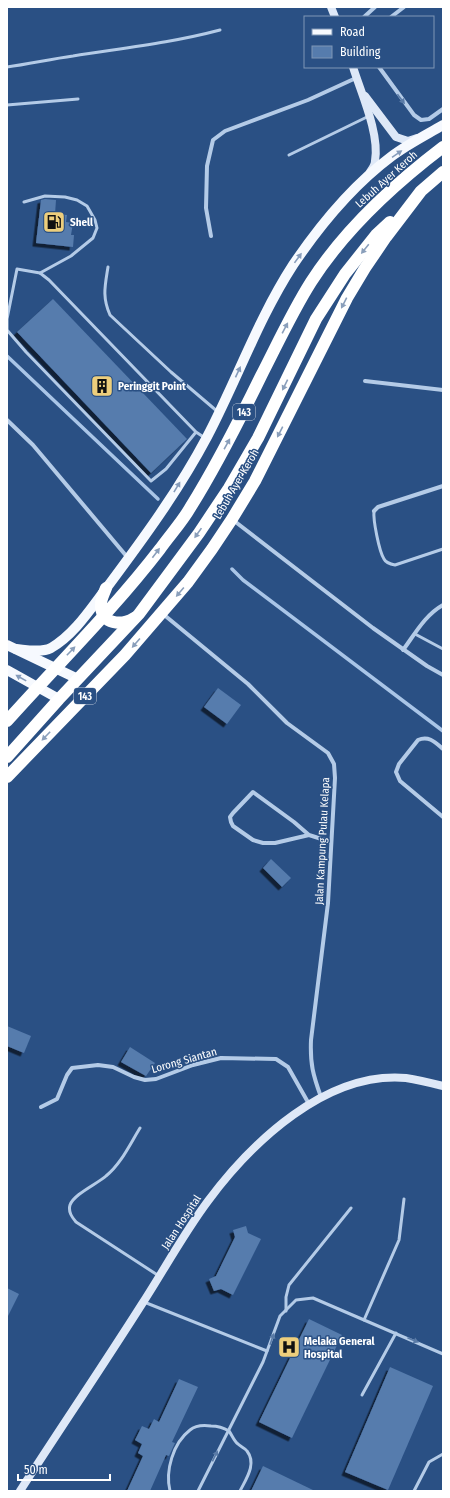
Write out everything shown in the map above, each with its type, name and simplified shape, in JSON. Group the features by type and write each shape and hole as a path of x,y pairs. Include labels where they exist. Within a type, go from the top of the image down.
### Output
{"highway":[{"name":"Lebuh Ayer Keroh","path":"7,721 137,578 189,510 228,444 288,322 311,282 336,248 375,204 443,147"},
{"name":"Lebuh Ayer Keroh","path":"7,777 125,655 188,582 232,520 255,481 347,298 365,268 421,191 443,172"},
{"path":"7,757 59,699 140,614 199,533 229,488 258,438 316,319 345,274 376,235 421,191"},
{"path":"106,588 102,599 101,608 104,616 110,622 118,624 131,620 140,614"}],"main road":[{"path":"12,647 37,651 50,648 68,635 90,611 163,510 206,439 272,302 293,265 340,205 369,175 393,156 443,125"},
{"path":"12,647 78,679"},
{"path":"7,670 59,699"}],"street":[{"path":"365,16 375,7"},
{"path":"392,16 404,7"},
{"path":"352,68 363,92 396,137 408,141 422,137"},
{"path":"380,68 414,115 421,120 429,119 443,109"},
{"path":"211,236 206,208 207,166 213,140 225,131 308,100 356,78"},
{"path":"363,92 376,141 375,162 369,175"},
{"path":"364,381 443,390"},
{"path":"7,420 33,446 129,558"},
{"path":"374,511 378,506 443,486"},
{"path":"232,520 403,650 443,675"},
{"path":"403,650 427,617 443,605"},
{"name":"Jalan Kampung Pulau Kelapa","path":"162,613 248,684 286,723 328,753 334,764 335,778 328,903 310,1040 310,1060 313,1075 322,1098"},
{"path":"443,749 430,739 422,738 418,740 399,764 396,772 400,781 443,817"},
{"path":"309,835 275,843 263,843 254,840 233,826 230,817 253,792 309,835 331,842"},
{"name":"Lorong Siantan","path":"41,1107 57,1099 66,1075 72,1068 98,1065 113,1067 134,1077 145,1080 156,1079 193,1065 221,1058 276,1059 288,1067 309,1104"},
{"name":"Jalan Hospital","path":"20,1491 144,1302 159,1276 208,1201 242,1159 270,1132 309,1104 341,1089 364,1082 405,1078 443,1086"}],"lane":[{"path":"7,67 72,56 155,45 220,30"},
{"path":"7,105 78,99"},
{"path":"289,155 369,116"},
{"path":"24,202 45,196 65,197 77,200 87,206 95,220 97,228 93,238 71,256 40,273"},
{"path":"108,267 104,291 105,304 110,316 171,372 219,413"},
{"path":"196,432 166,469 151,481 26,352 7,330 7,319 17,269 40,273 196,432 206,439"},
{"path":"374,511 373,518 383,558 388,563 394,565 443,549"},
{"path":"415,634 443,649"},
{"path":"140,1128 115,1167 106,1176 74,1199 70,1206 71,1215 76,1222 159,1276"},
{"path":"364,1320 399,1240 404,1199"},
{"path":"286,1311 286,1297 290,1285 351,1208"},
{"path":"198,1491 263,1362 280,1316 296,1300 313,1298 443,1354"},
{"path":"144,1302 268,1351"},
{"path":"362,1395 396,1333"},
{"path":"170,1491 168,1484 168,1472 170,1462 179,1443 191,1429 202,1425 217,1426 228,1431 237,1444 246,1450 251,1457 252,1465 240,1491"},
{"path":"414,1491 429,1462 443,1454"}],"building":[{"name":"Shell","path":"41,200 56,200 55,214 67,215 66,222 73,223 71,235 74,235 73,247 36,243"},
{"name":"Peringgit Point","path":"53,299 187,439 151,473 17,332"},
{"path":"218,688 241,705 227,724 204,707"},
{"path":"271,859 291,878 282,887 263,868"},
{"path":"7,1026 31,1036 24,1053 7,1046"},
{"path":"130,1047 155,1063 146,1076 121,1062"},
{"path":"246,1226 248,1233 261,1239 233,1295 221,1289 214,1291 209,1279 216,1276 235,1237 233,1230"},
{"path":"7,1288 19,1294 7,1318"},
{"path":"309,1319 342,1335 292,1438 259,1422"},
{"path":"390,1367 433,1386 388,1490 345,1472"},
{"path":"179,1379 198,1387 172,1442 175,1443 169,1456 166,1455 150,1491 127,1491 143,1456 138,1453 142,1444 135,1440 142,1426 149,1429 154,1419 159,1422"},
{"path":"263,1466 315,1491 251,1491"}],"waterway":[{"path":"7,356 158,499"},
{"path":"232,569 243,580 443,731"}],"place":[{"name":"Shell","path":"54,222"},
{"name":"Peringgit Point","path":"102,386"},
{"name":"Melaka General Hospital","path":"289,1347"}]}
